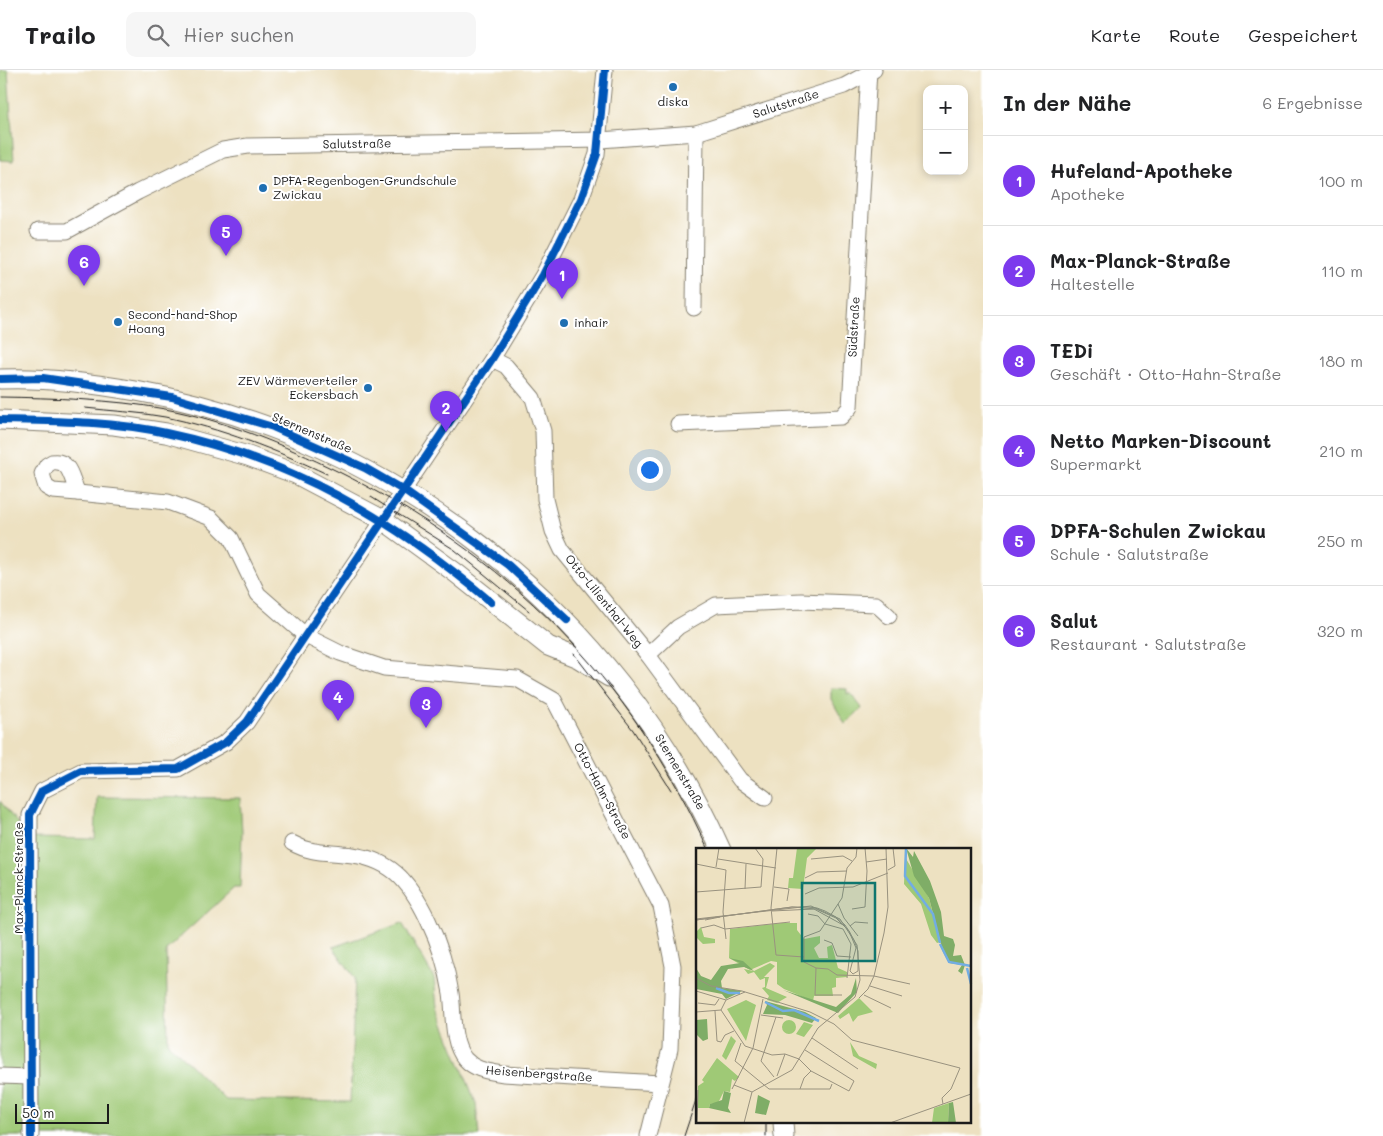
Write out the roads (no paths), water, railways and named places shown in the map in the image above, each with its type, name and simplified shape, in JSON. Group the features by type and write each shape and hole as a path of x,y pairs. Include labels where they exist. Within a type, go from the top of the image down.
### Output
{"street":[{"name":"Max-Planck-Straße","path":"32,1136 30,1077 30,815 42,791 81,772 178,769 226,742 247,722 492,359 542,275 580,199 597,154 600,140 605,70"},
{"name":"Salutstraße","path":"38,231 67,231 138,192 223,150 267,146 600,140 696,133 844,86 871,71"},
{"name":"Südstraße","path":"678,424 842,417 850,407 871,71"},
{"path":"694,308 696,133"},
{"name":"Otto-Lilienthal-Weg","path":"492,359 506,366 533,398 543,431 545,499 553,531 562,550 648,655 740,780 765,798"},
{"name":"Sternenstraße","path":"0,378 43,378 116,387 172,397 224,411 322,448 366,468 403,490 508,565 567,620 633,698 673,757 702,808 720,848"},
{"name":"Sternenstraße","path":"0,420 114,425 166,433 248,456 296,474 383,520 456,573 548,646 578,658 598,670 633,698"},
{"name":"Otto-Hahn-Straße","path":"78,493 168,502 211,518 231,538 258,594 306,636 358,661 384,668 517,679 554,700 661,906 673,966 670,1049 648,1136"},
{"name":"Otto-Lilienthal-Weg","path":"648,655 678,627 716,605 801,601 859,602 876,604 889,616"},
{"name":"Heisenbergstraße","path":"292,842 307,852 366,856 384,864 409,885 429,921 444,961 456,1040 464,1058 478,1070 503,1074 660,1083"},
{"path":"0,1076 30,1077"}],"tram line":[{"path":"0,397 103,401 165,409 187,414 253,434 296,452 337,471 398,504 455,541 508,582 557,627 602,676 642,730 677,788 707,848"},
{"path":"85,408 155,415 206,427 268,448 327,474"},
{"path":"371,497 455,550 529,611"},
{"path":"574,654 633,730 671,790"},
{"path":"684,1136 696,1100"},
{"path":"766,1124 766,1136"}],"place":[{"name":"diska","path":"673,87"},
{"name":"DPFA-Regenbogen-Grundschule Zwickau","path":"263,188"},
{"name":"DPFA-Schulen Zwickau","path":"226,256"},
{"name":"Salut","path":"84,286"},
{"name":"Hufeland-Apotheke","path":"562,299"},
{"name":"Second-hand-Shop Hoang","path":"118,322"},
{"name":"inhair","path":"564,323"},
{"name":"ZEV Wärmeverteiler Eckersbach","path":"368,388"},
{"name":"Max-Planck-Straße","path":"446,432"},
{"name":"Netto Marken-Discount","path":"338,721"},
{"name":"TEDi","path":"426,728"}]}
